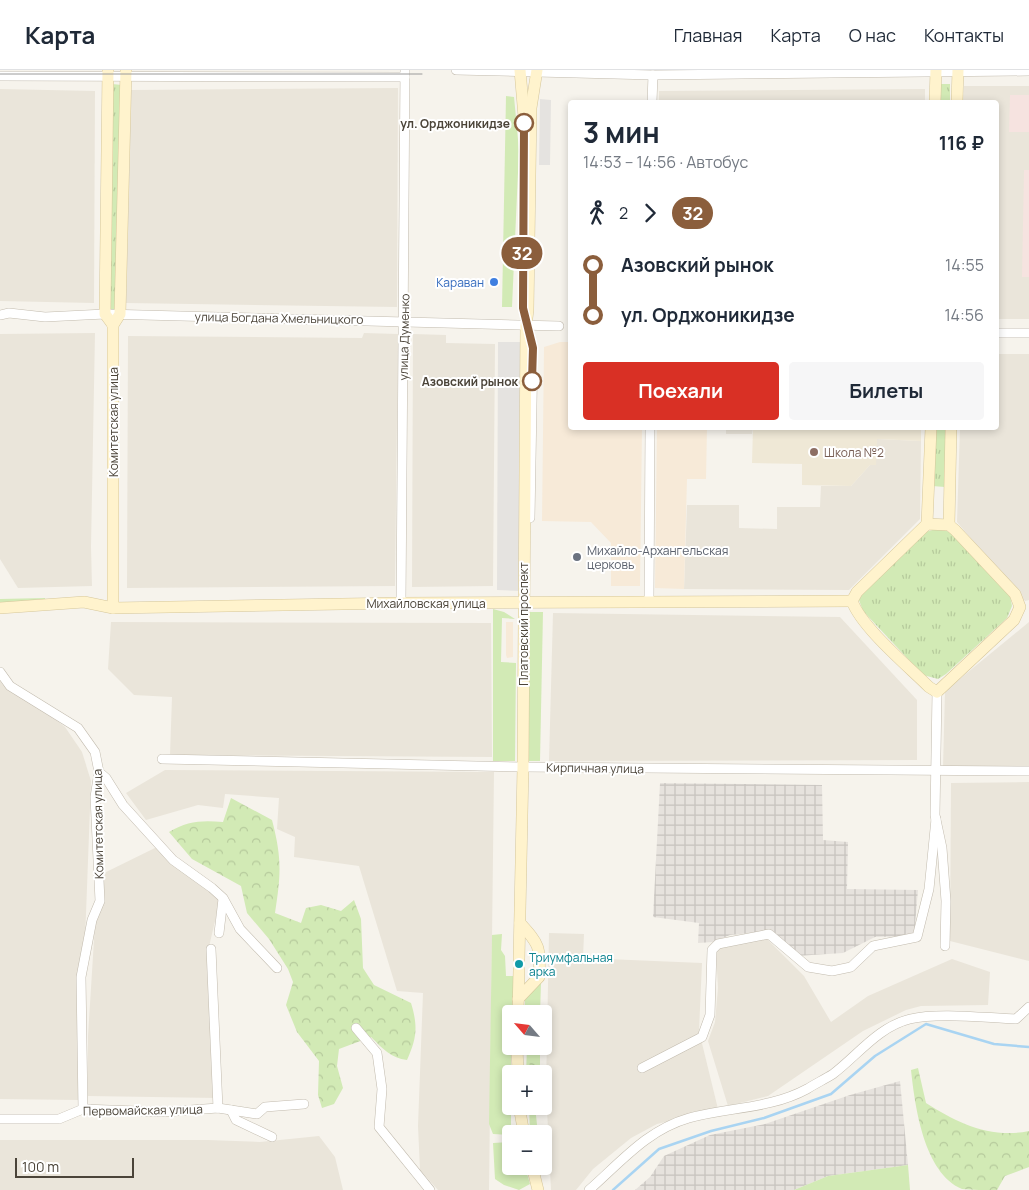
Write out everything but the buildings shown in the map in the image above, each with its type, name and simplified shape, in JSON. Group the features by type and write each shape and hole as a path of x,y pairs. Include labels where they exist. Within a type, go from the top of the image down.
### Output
{"main road":[{"name":"Платовский проспект","path":"521,71 524,107 523,308 526,326"},
{"name":"Платовский проспект","path":"518,1005 523,767 526,326 528,310 531,108 537,71"},
{"path":"935,100 936,71"},
{"path":"957,100 958,71"},
{"path":"108,73 105,314 113,325 120,314 126,73"},
{"name":"Комитетская улица","path":"113,325 113,608"},
{"path":"928,524 949,525 1015,594 1024,607 1014,620 937,692 929,687 871,628 856,611 852,601 857,592 928,524 931,430"},
{"path":"949,525 951,430"},
{"name":"Михайловская улица","path":"0,608 84,602 113,608 400,603 852,601"},
{"path":"518,999 539,977 540,958 536,939 520,923"},
{"path":"534,1175 538,1190"}],"street":[{"path":"250,70 261,77"},
{"path":"313,77 329,70"},
{"path":"456,70 652,74 1029,71"},
{"path":"0,76 126,73 313,77 405,73"},
{"name":"улица Думенко","path":"400,603 405,73"},
{"path":"652,74 652,100"},
{"name":"улица Богдана Хмельницкого","path":"0,315 9,313 46,317 120,314 559,326"},
{"path":"999,333 1029,333"},
{"path":"649,602 650,430"},
{"name":"Комитетская улица","path":"0,672 10,686 78,728 95,752 102,775 95,797 100,902 92,920 81,977 82,1109"},
{"path":"642,1068 702,1038 710,1015 712,950 718,944 769,934 808,967 832,971 851,967 872,946 917,937 929,889 936,819 937,692"},
{"name":"Кирпичная улица","path":"162,759 523,767 1029,772"},
{"path":"102,775 123,805 173,860 212,888 222,898 240,928 277,968"},
{"path":"936,819 942,848 946,901 945,946"},
{"path":"219,933 222,898"},
{"name":"Первомайская улица","path":"0,1119 58,1119 82,1109 163,1112 218,1108 211,949"},
{"path":"589,1190 619,1160 652,1133 689,1118 758,1107 804,1090 833,1074 875,1036 910,1019 941,1017 1016,1019 1029,1007"},
{"path":"356,1028 377,1053 382,1089 379,1127 430,1190"},
{"path":"218,1108 257,1114 265,1107 304,1104"},
{"path":"231,1110 236,1120 272,1137"}],"shaded area":[{"path":"964,86 1029,86 1029,319 999,319 999,100 963,100"},
{"path":"398,88 397,307 126,303 131,90"},
{"path":"0,89 95,91 94,303 0,301"},
{"path":"925,89 925,100 659,100 659,91"},
{"path":"1010,95 1029,95 1029,132 1009,132"},
{"path":"540,99 551,100 550,165 539,165"},
{"path":"1024,170 1029,170 1029,277 1022,277"},
{"path":"95,333 92,586 18,588 0,559 0,334"},
{"path":"364,333 398,334 395,586 127,588 128,336 362,338"},
{"path":"413,334 446,335 446,343 495,344 493,586 412,587"},
{"path":"498,342 521,342 521,591 497,590"},
{"name":"Азовский рынок","path":"560,342 568,342 568,430 642,430 640,586 611,586 611,543 591,522 542,521 544,347"},
{"path":"999,354 1029,354 1029,600 1025,601 957,522 960,430 999,430"},
{"path":"657,430 707,430 706,479 687,479 684,589 655,588"},
{"path":"726,430 753,430 752,434 726,434"},
{"name":"Школа №2","path":"753,430 921,430 921,441 877,439 876,465 870,465 851,486 802,485 802,464 752,463"},
{"path":"877,439 921,441 920,519 849,590 684,589 687,505 739,505 739,528 777,529 777,507 820,507 821,486 851,486 870,465"},
{"path":"553,613 840,617 917,700 917,760 549,761"},
{"path":"111,622 491,623 492,757 170,755 172,697 134,695 108,669"},
{"path":"506,622 513,622 513,657 507,658 506,655"},
{"path":"1029,622 1029,767 943,768 945,691"},
{"path":"0,677 65,727 82,752 91,781 79,1100 0,1099"},
{"path":"165,770 494,772 489,1190 438,1190 420,1170 418,1126 423,993 397,991 359,866 294,857 295,837 277,829 279,798 225,794 223,808 198,805 146,820 126,793"},
{"path":"1029,782 1029,961 950,941 951,783"},
{"path":"660,783 822,785 823,840 848,842 847,889 918,890 914,936 875,937 843,953 796,956 773,931 730,935 713,942 698,943 699,923 653,917"},
{"path":"159,846 220,900 207,955 217,1098 88,1096 88,1036 98,876"},
{"path":"549,933 584,934 583,958 702,963 699,1031 718,1109 657,1124 631,1138 593,1169 576,1190 551,1190 552,1125 548,1125 547,1115 552,1115 552,1065 546,1065 547,1055 552,1055 552,1005 548,1005"},
{"path":"766,938 804,976 831,1022 868,996 952,959 990,972 988,1005 921,1006 906,1010 863,1031 768,1096 728,1106 708,1041 715,1022 718,988 716,953 719,947"},
{"path":"900,1081 908,1165 828,1176 794,1190 635,1190 650,1177 664,1156 710,1135 765,1124 850,1095"},
{"path":"319,1136 335,1157 343,1190 0,1190 0,1140 208,1140 260,1142"}],"green space":[{"path":"112,84 122,85 117,310 107,310"},
{"path":"940,84 950,84 950,100 940,100"},
{"path":"506,96 514,97 519,150 512,307 502,307"},
{"path":"934,430 946,430 945,487 932,486"},
{"path":"940,528 951,533 1010,596 1012,606 1007,618 946,674 938,679 923,675 863,611 859,600 864,591 925,532"},
{"path":"0,599 45,599 0,603"},
{"path":"493,609 504,612 515,619 502,618 501,662 516,663 515,761 493,761"},
{"path":"530,612 543,612 540,761 528,761"},
{"path":"231,798 272,820 278,845 280,866 275,913 301,923 306,908 321,905 341,911 354,900 361,919 363,968 374,985 411,1003 415,1019 415,1038 407,1060 392,1055 371,1037 339,1049 337,1066 343,1088 334,1104 322,1108 318,1095 319,1061 297,1032 286,1005 293,982 288,969 269,939 247,913 241,886 192,859 169,832 195,822 223,822"},
{"path":"502,934 501,950 505,956 506,976 514,976 513,1005 502,1005 502,1055 511,1055 511,1065 502,1065 502,1115 511,1115 511,1125 502,1125 502,1134 493,1134 489,1124 492,935"},
{"path":"541,982 540,1005 525,1005 525,1000"},
{"path":"527,1055 540,1055 540,1065 526,1065"},
{"path":"529,1055 536,1055 537,1065 530,1065"},
{"path":"918,1068 926,1103 950,1117 975,1128 988,1131 1015,1133 1029,1131 1029,1167 1005,1176 997,1190 962,1189 949,1181 930,1154 919,1120 911,1070"},
{"path":"529,1115 536,1115 537,1125 530,1125"},
{"path":"502,1142 502,1175 528,1175 530,1184 519,1190 504,1185 495,1179 493,1143"},
{"path":"908,1165 910,1190 794,1190 828,1176"}],"waterway":[{"path":"613,1190 659,1149 711,1131 764,1118 831,1094 875,1056 926,1024 994,1044 1029,1047"}],"tram line":[{"path":"0,74 422,74"}],"bus line":[{"name":"32","path":"524,123 523,308 533,348 532,381"}],"place":[{"name":"ул. Орджоникидзе","path":"524,123"},
{"name":"Караван","path":"494,282"},
{"name":"Азовский рынок","path":"532,381"},
{"name":"Школа №2","path":"814,452"},
{"name":"Михайло-Архангельская церковь","path":"577,557"},
{"name":"Триумфальная арка","path":"519,964"}]}
